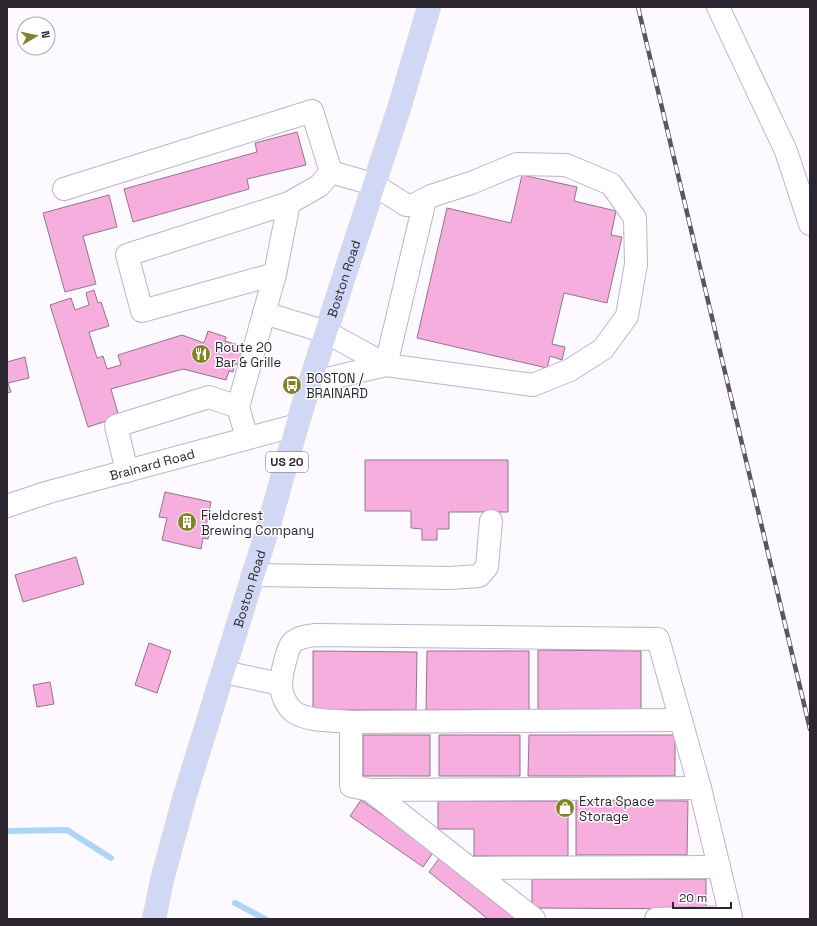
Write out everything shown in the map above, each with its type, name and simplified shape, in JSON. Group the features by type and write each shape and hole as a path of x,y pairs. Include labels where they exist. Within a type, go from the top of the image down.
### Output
{"main road":[{"name":"Boston Road","path":"154,919 162,880 185,795 310,383 373,184 400,105 429,7"}],"street":[{"path":"718,7 786,151 810,224"},
{"path":"64,189 312,111 331,172"},
{"path":"264,313 326,332 386,365 532,385 570,370 603,349 627,316 636,264 635,218 611,184 566,165 517,164 471,184 431,196 414,205 406,205 373,184 331,172"},
{"path":"275,274 142,311 126,255 289,203 319,186 331,172"},
{"path":"386,365 425,200"},
{"path":"247,438 238,406 275,274 289,203"},
{"path":"310,383 386,365"},
{"path":"127,471 116,426 209,397 238,406"},
{"name":"Brainard Road","path":"7,506 49,492 297,425"},
{"path":"253,575 450,578 479,576 487,567 491,521"},
{"path":"656,919 731,917 700,788 681,720 658,639 315,635 302,637 293,642 288,650 281,684 284,700 292,711 304,718 350,722 681,720"},
{"path":"223,672 281,684"},
{"path":"350,722 351,786 370,790 700,788"},
{"path":"370,790 534,919"},
{"path":"469,868 719,867"}],"building":[{"path":"297,132 306,165 247,179 249,189 133,222 124,189 257,152 255,143"},
{"path":"522,175 577,187 574,201 616,211 611,235 622,237 607,303 564,293 552,344 565,347 562,360 550,356 547,368 417,338 447,208 511,223"},
{"path":"109,195 117,227 83,236 96,284 65,292 43,213"},
{"path":"94,290 98,303 101,302 109,326 89,332 97,358 103,356 107,369 121,365 118,355 182,335 204,343 208,331 226,337 225,341 248,348 242,366 235,364 233,372 229,371 226,380 183,369 111,389 119,417 88,427 50,305 71,298 75,310 89,305 86,293"},
{"path":"25,357 29,378 8,383 11,392 7,393 7,362"},
{"path":"365,460 508,460 508,512 449,512 449,529 437,529 437,540 422,540 422,529 411,528 411,511 365,511"},
{"name":"Fieldcrest Brewing Company","path":"165,492 211,502 206,526 210,528 208,539 203,538 201,549 162,540 167,518 159,517"},
{"path":"76,557 84,584 23,602 15,575"},
{"path":"149,643 171,651 157,693 135,685"},
{"path":"538,650 641,651 641,710 538,710"},
{"path":"313,651 417,652 416,710 313,710"},
{"path":"427,651 529,651 529,710 426,710"},
{"path":"50,682 54,704 37,707 33,685"},
{"path":"363,735 430,735 430,776 363,776"},
{"path":"439,735 520,735 520,776 439,776"},
{"path":"529,735 675,735 675,776 528,776"},
{"path":"361,800 434,851 423,867 350,816"},
{"path":"576,800 688,801 687,855 576,855"},
{"path":"438,801 568,801 568,856 474,856 474,829 438,829"},
{"path":"441,856 521,919 488,919 429,872"},
{"path":"532,879 706,879 706,909 532,908"}],"waterway":[{"path":"7,831 67,830 111,858"},
{"path":"235,903 265,919"}],"railway":[{"path":"638,7 810,729"}],"place":[{"name":"Route 20 Bar & Grille","path":"201,354"},
{"name":"BOSTON / BRAINARD","path":"292,385"},
{"name":"Fieldcrest Brewing Company","path":"187,522"},
{"name":"Extra Space Storage","path":"565,808"}]}
